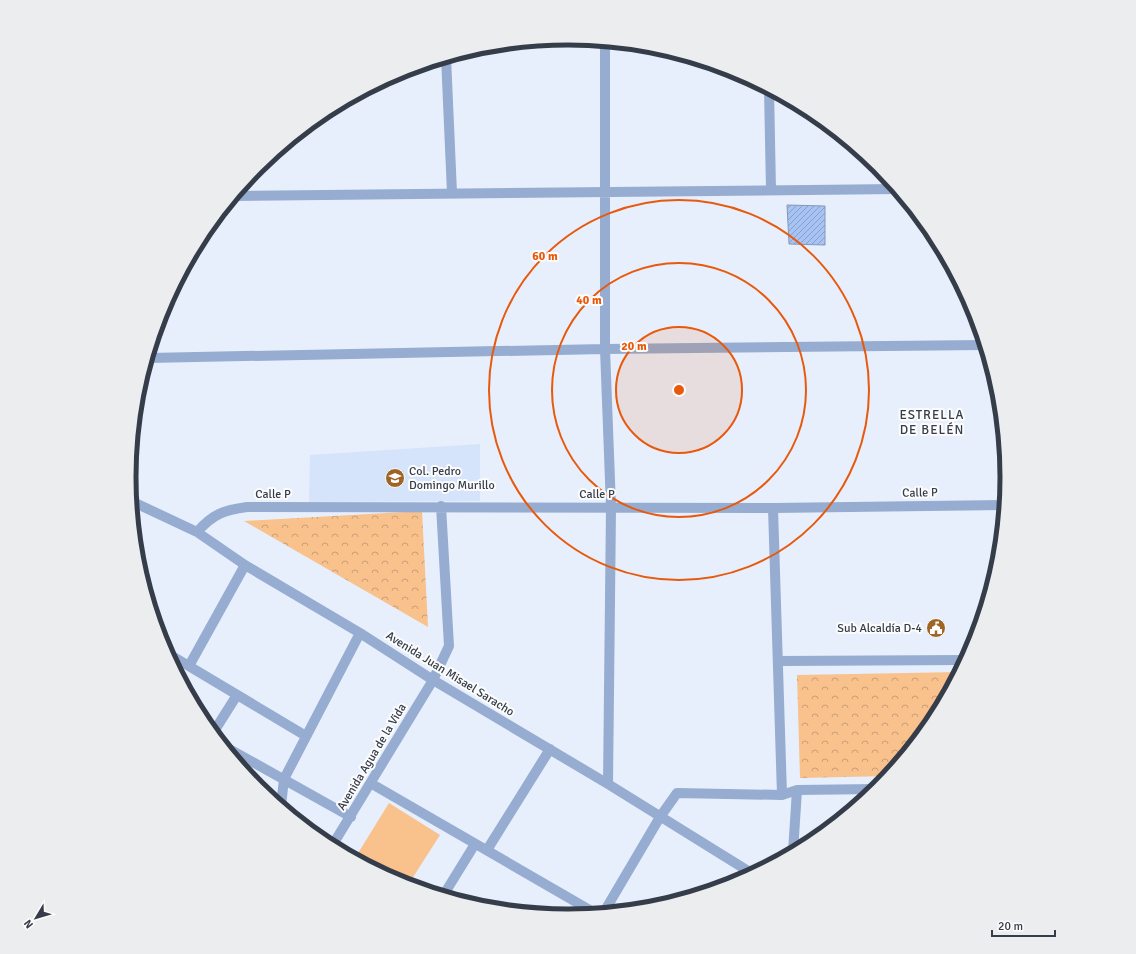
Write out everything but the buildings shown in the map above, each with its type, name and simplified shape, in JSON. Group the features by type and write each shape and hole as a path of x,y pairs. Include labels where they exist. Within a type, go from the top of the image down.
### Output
{"street":[{"path":"605,47 605,349 611,507 608,784"},
{"path":"446,63 452,193"},
{"path":"769,95 771,190"},
{"path":"240,196 890,189"},
{"path":"153,358 605,349 979,345"},
{"name":"Avenida Juan Misael Saracho","path":"137,504 197,532 246,565 360,632 433,680 608,784 746,870"},
{"name":"Calle P","path":"197,532 214,516 234,509 248,507 441,506 773,508 999,505"},
{"name":"Avenida Agua de la Vida","path":"335,841 372,784 433,680 449,646 441,506"},
{"path":"773,508 779,661 782,796"},
{"path":"188,666 246,565"},
{"path":"282,801 284,778 360,632"},
{"path":"177,659 306,736"},
{"path":"779,661 959,660"},
{"path":"216,728 237,695"},
{"path":"487,850 550,749"},
{"path":"234,752 284,778 351,817"},
{"path":"372,784 588,908"},
{"path":"607,907 660,817 677,793 782,796 797,790 866,789"},
{"path":"793,845 797,790"},
{"path":"447,891 475,844"}],"shaded area":[{"name":"Col. Pedro Domingo Murillo","path":"480,444 480,501 309,502 310,455"}],"green space":[{"path":"422,511 428,627 244,521"},
{"path":"953,672 942,693 911,740 879,776 800,778 797,675"},
{"path":"389,803 440,835 412,879 358,854"}],"place":[{"name":"Col. Pedro Domingo Murillo","path":"395,478"},
{"name":"Sub Alcaldía D-4","path":"936,628"}],"district":[{"name":"ESTRELLA DE BELÉN","path":"932,422"}]}
